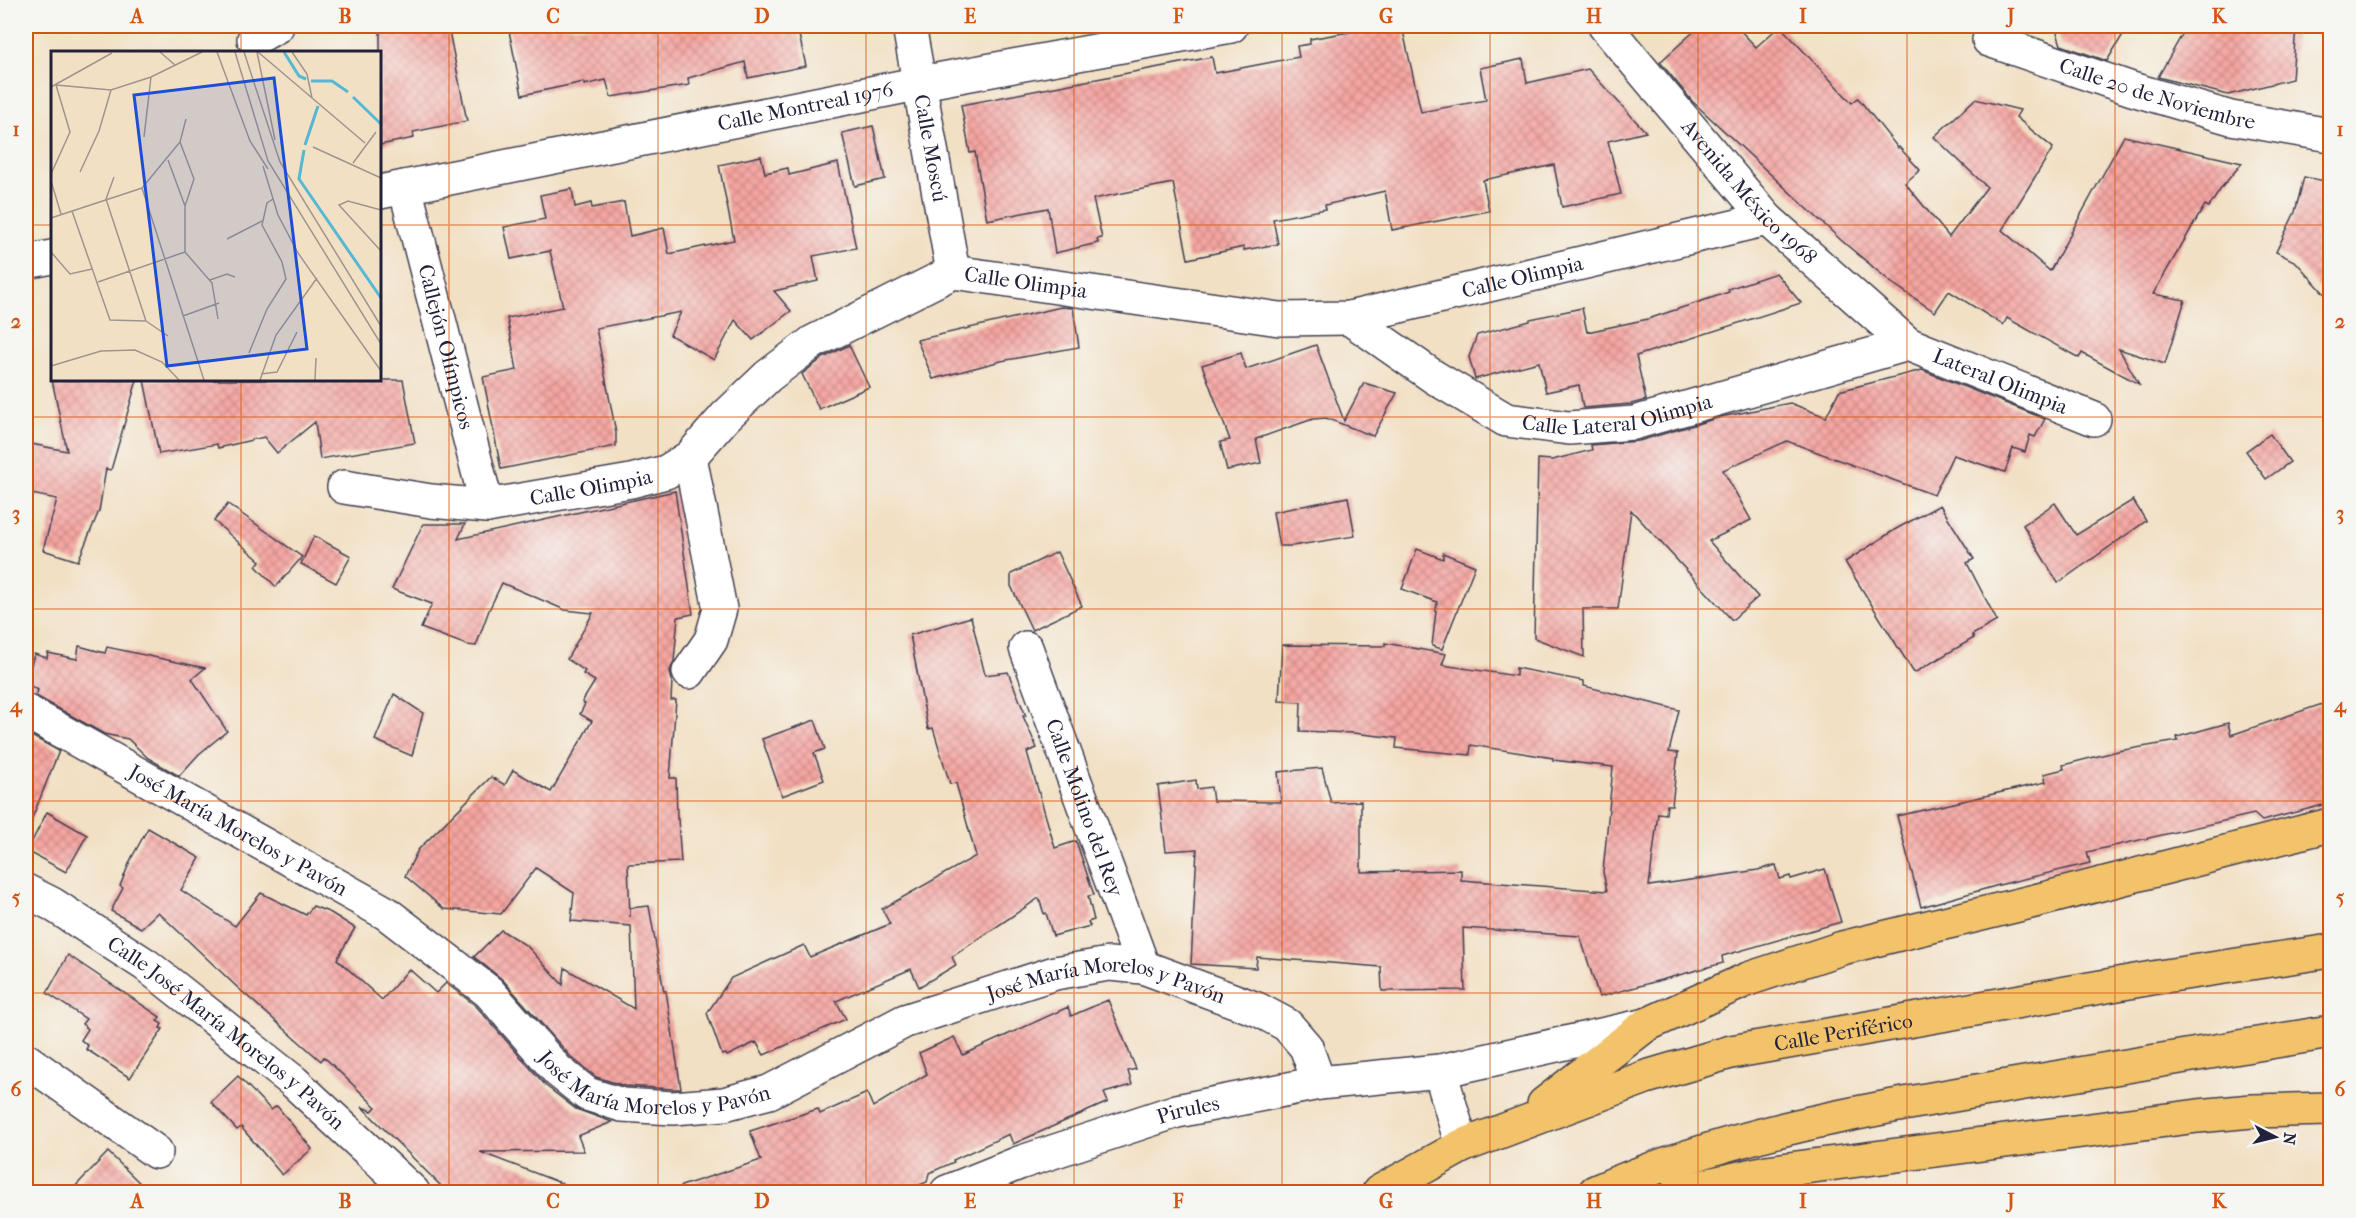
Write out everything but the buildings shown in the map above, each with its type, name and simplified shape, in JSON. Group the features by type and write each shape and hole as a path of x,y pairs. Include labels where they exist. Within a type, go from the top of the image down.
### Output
{"highway":[{"path":"1517,1125 1646,1025 1748,979 1842,948 2331,825"},
{"name":"Calle Periférico","path":"1379,1192 1462,1146 1646,1077 1731,1052 2152,978 2331,951"},
{"path":"1595,1192 1626,1178 1715,1147 1809,1124 1915,1101 2331,1032"},
{"path":"1677,1192 1767,1172 2198,1116 2252,1111 2331,1109"}],"street":[{"name":"Calle Moscú","path":"909,26 953,272"},
{"name":"Calle Montreal 1976","path":"392,189 921,83 1231,26"},
{"name":"Avenida México 1968","path":"1605,26 1767,219 1908,344"},
{"name":"Calle 20 de Noviembre","path":"1989,40 2132,89 2231,118 2331,135"},
{"name":"Callejón Olímpicos","path":"392,189 487,506"},
{"name":"Calle Olimpia","path":"344,487 431,501 487,506 631,481 666,472 690,457 724,417 768,376 813,342 953,272 1279,319 1349,318 1767,219"},
{"path":"26,262 51,257"},
{"name":"Calle Lateral Olimpia","path":"1349,318 1434,377 1506,420 1569,428 1634,423 1908,344"},
{"name":"Lateral Olimpia","path":"1908,344 2094,419"},
{"path":"689,672 711,640 720,609 690,457"},
{"name":"Calle Molino del Rey","path":"1026,648 1143,967"},
{"name":"José María Morelos y Pavón","path":"27,712 386,913 489,992 558,1071 572,1083 587,1094 622,1105 673,1108 724,1104 769,1092 905,1021 1055,973 1109,964 1143,967 1259,1010 1287,1025 1306,1047 1319,1083"},
{"name":"Calle José María Morelos y Pavón","path":"26,891 52,904 146,965 294,1082 413,1192"},
{"name":"Pirules","path":"947,1192 1019,1163 1177,1111 1319,1083 1440,1071 1646,1025"},
{"path":"26,1060 156,1152"},
{"path":"1440,1071 1462,1146"}]}
